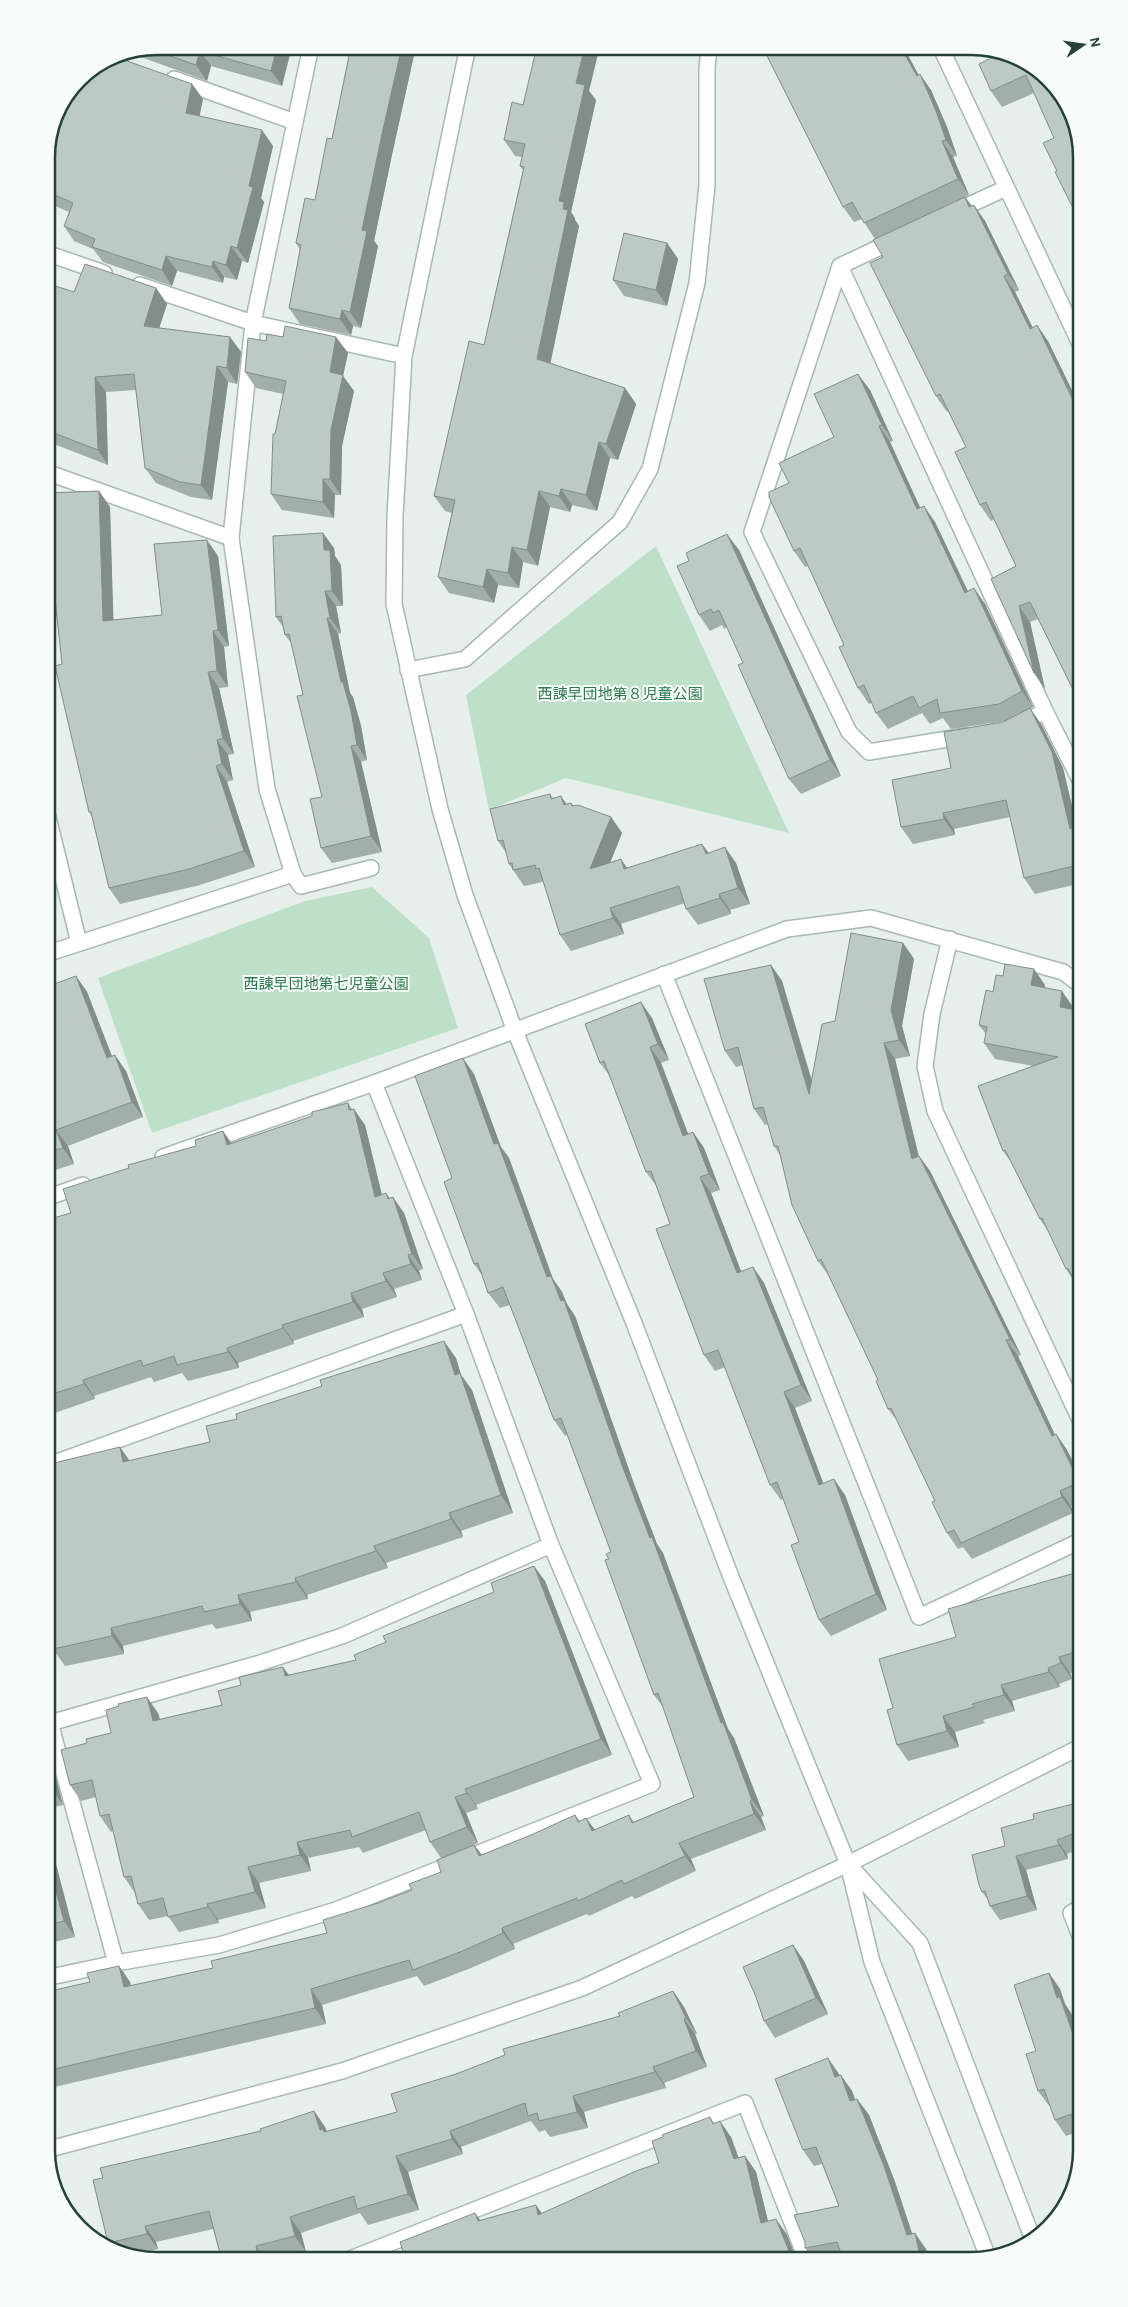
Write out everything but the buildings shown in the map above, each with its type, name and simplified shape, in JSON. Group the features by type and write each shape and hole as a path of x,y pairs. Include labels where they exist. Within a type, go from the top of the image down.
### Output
{"street":[{"path":"309,55 253,323 231,538 267,790 293,874 301,886 372,868"},
{"path":"466,55 404,356 396,516 394,604 440,809 460,876 515,1031 634,1323 731,1577 848,1864 872,1962 986,2251"},
{"path":"408,670 465,659 620,522 650,469 697,283 707,186 708,55"},
{"path":"944,55 1073,329"},
{"path":"158,73 295,122"},
{"path":"936,221 1006,188"},
{"path":"910,233 840,266 752,532 849,732 869,752 984,734"},
{"path":"55,256 253,323 404,356"},
{"path":"840,266 1045,711 1073,766"},
{"path":"55,475 231,538"},
{"path":"1003,730 1013,729 1045,711"},
{"path":"55,846 79,943"},
{"path":"55,951 293,874"},
{"path":"149,1162 374,1083 787,929 870,918 1063,972 1073,979"},
{"path":"950,939 932,1014 925,1066 935,1111 1073,1405"},
{"path":"664,974 919,1618 1073,1544"},
{"path":"55,1976 219,1945 336,1910 652,1784 551,1546 466,1314 374,1083"},
{"path":"55,1195 93,1181"},
{"path":"55,1463 466,1314"},
{"path":"55,1722 257,1664 342,1636 551,1546"},
{"path":"55,1741 116,1963"},
{"path":"55,2148 342,2071 582,1988 848,1864 1073,1751"},
{"path":"848,1864 920,1943 1030,2233"},
{"path":"368,2252 745,2103 803,2252"}],"green space":[{"name":"西諫早団地第８児童公園","path":"656,546 789,833 566,778 489,810 466,695"},
{"name":"西諌早団地第七児童公園","path":"372,887 429,938 458,1028 152,1133 98,978 305,901"}]}
